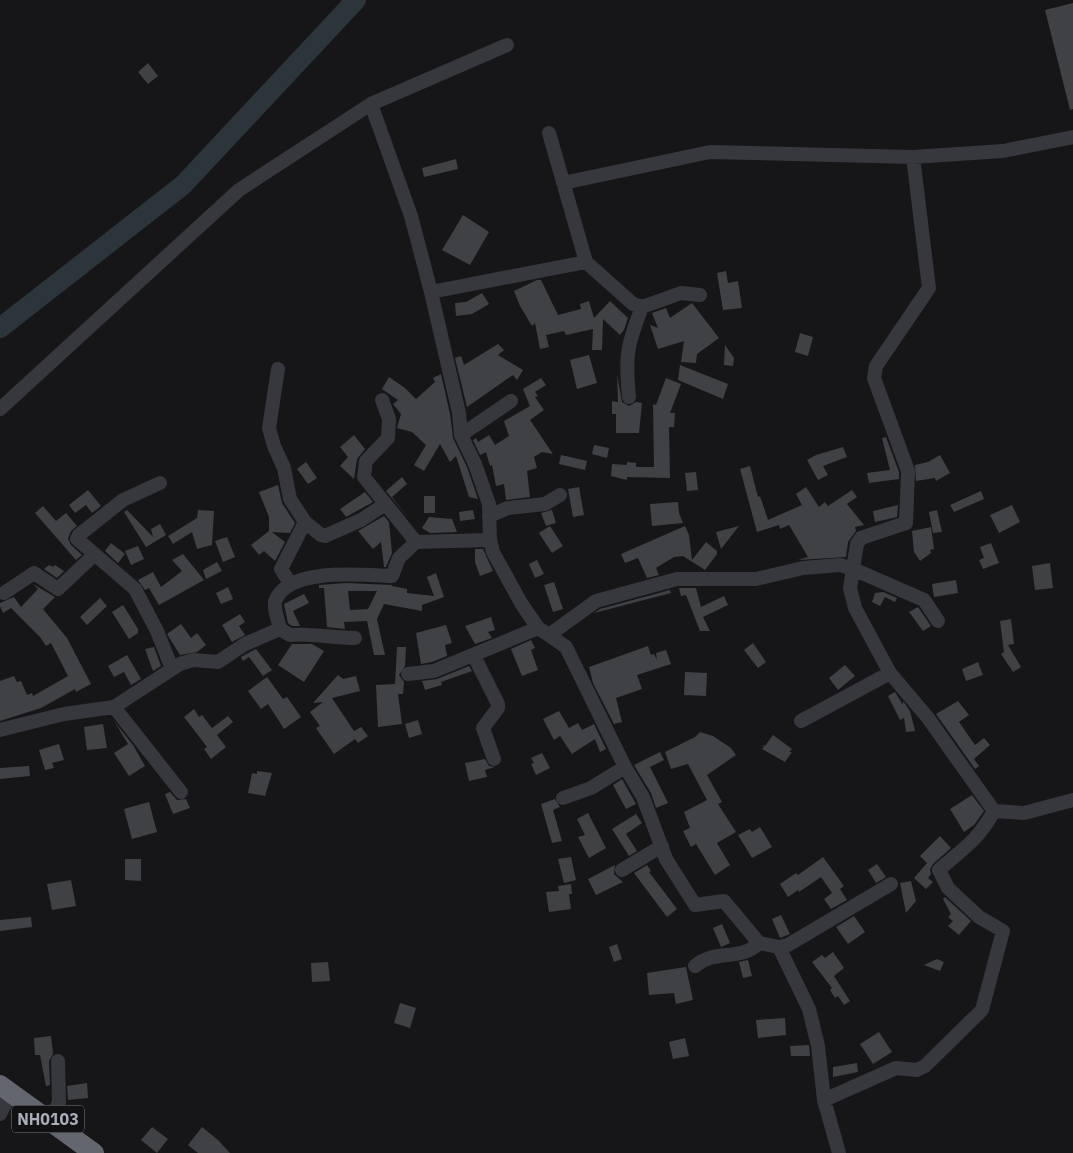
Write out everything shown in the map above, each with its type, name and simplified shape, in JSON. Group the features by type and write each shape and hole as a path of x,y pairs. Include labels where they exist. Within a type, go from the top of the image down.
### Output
{"highway":[{"name":"NH0103","path":"6,1089 94,1153"}],"street":[{"path":"0,409 239,190 372,104 507,45"},
{"path":"372,104 410,216 431,292 460,413 462,435 483,484 489,504 490,540 493,552 505,574 543,631 566,647 625,767 643,797 666,859 695,905 724,901 759,943 779,947 788,945 891,884"},
{"path":"549,133 586,262 633,304 642,307 681,293 700,296"},
{"path":"563,183 710,152 913,157 1003,150 1073,137"},
{"path":"913,157 929,288 876,366 874,378 908,471 906,523 861,538 857,544 850,588 855,608 890,673 928,718 994,811"},
{"path":"431,292 586,262"},
{"path":"629,396 626,361 628,341 642,307"},
{"path":"278,369 269,428 274,446 284,468 290,499 305,522 325,536 361,520 384,504"},
{"path":"382,400 389,420 388,438 366,460 364,477 416,542"},
{"path":"462,435 511,401"},
{"path":"160,483 122,500 79,535 77,539 135,589 157,631 172,669"},
{"path":"489,516 508,508 545,504 560,495"},
{"path":"290,583 282,569 305,522"},
{"path":"355,638 330,638 301,633 290,635 280,629 275,604 276,599 290,583 311,577 342,574 392,576 400,558 416,542 490,540"},
{"path":"4,593 34,573 58,589 94,555"},
{"path":"408,674 434,671 543,631 596,601 677,578 756,579 803,568 840,565 853,568 924,600 938,621"},
{"path":"0,730 64,714 114,707 172,669 193,660 218,662 245,644 280,629"},
{"path":"474,656 498,704 498,708 483,728 494,759"},
{"path":"801,721 890,673"},
{"path":"114,707 181,792"},
{"path":"563,798 591,788 625,767"},
{"path":"994,811 1024,813 1073,800"},
{"path":"824,1100 860,1086 896,1068 918,1070 926,1066 982,1010 1002,931 979,917 948,888 939,870 968,848 983,831 994,811"},
{"path":"622,870 662,846"},
{"path":"695,966 706,957 750,952 759,943"},
{"path":"779,947 809,1009 818,1046 824,1100 839,1153"},
{"path":"50,1121 59,1102 58,1061"},
{"path":"0,1114 6,1089"}],"building":[{"path":"1073,3 1073,109 1070,110 1045,10"},
{"path":"148,63 158,76 148,84 138,72"},
{"path":"456,159 458,169 424,177 422,168"},
{"path":"463,215 489,232 470,265 442,250"},
{"path":"726,271 728,283 738,281 742,308 723,310 717,273"},
{"path":"537,280 541,280 558,315 581,309 580,304 589,301 594,318 610,301 628,318 624,330 620,335 603,319 602,350 592,350 593,329 566,335 564,331 546,335 549,347 540,349 535,323 532,326 520,306 514,291"},
{"path":"482,293 489,304 472,314 456,316 455,303 466,302"},
{"path":"692,303 719,338 697,354 696,363 681,362 684,341 658,349 650,325 658,328 652,313 666,308 670,318"},
{"path":"800,333 813,337 808,356 795,352"},
{"path":"498,344 504,350 498,355 523,370 517,380 513,375 467,407 455,358 461,356 464,365"},
{"path":"725,345 734,358 733,366 724,365"},
{"path":"589,355 597,383 577,389 570,360"},
{"path":"680,365 728,384 723,399 678,380"},
{"path":"441,374 453,438 467,467 478,499 469,497 456,456 450,462 440,444 424,471 414,465 426,445 412,432 397,428 401,414 393,404 398,400 382,389 389,377 405,388 416,399 435,382 433,378"},
{"path":"617,374 622,402 629,406 636,402 642,403 639,433 616,433 616,414 612,414 612,401 618,402"},
{"path":"541,378 546,385 535,392 538,396 535,397 544,410 530,420 553,454 542,452 534,457 537,468 527,471 530,497 506,500 504,484 496,486 492,465 490,466 486,452 480,455 473,440 476,438 478,442 489,435 495,445 509,436 504,421 530,406 523,389"},
{"path":"666,378 681,384 670,413 675,413 674,427 669,427 670,478 627,477 627,480 611,476 612,464 627,465 627,462 636,463 636,467 654,467 653,404 656,405"},
{"path":"354,435 365,449 357,459 354,479 340,466 348,457 340,447"},
{"path":"886,437 899,472 899,479 869,483 867,473 890,470 882,438"},
{"path":"594,445 609,448 607,458 592,454"},
{"path":"843,447 847,457 823,466 828,475 818,480 807,460 816,455"},
{"path":"561,455 587,461 585,470 559,464"},
{"path":"940,455 950,473 936,481 935,478 916,481 915,465 928,462"},
{"path":"306,462 317,478 308,484 297,469"},
{"path":"750,466 758,497 760,496 768,520 802,505 796,494 806,487 819,507 825,502 828,506 852,490 857,497 847,504 864,525 855,527 856,531 848,542 846,557 798,560 808,557 789,525 780,529 779,525 757,532 740,469"},
{"path":"696,472 698,490 687,491 685,473"},
{"path":"402,477 407,484 392,497 411,521 386,491"},
{"path":"278,485 282,503 295,523 290,533 272,532 285,542 275,561 264,551 259,555 251,545 269,531 269,517 259,492"},
{"path":"579,487 584,515 573,517 568,489"},
{"path":"88,490 101,506 92,513 86,505 75,513 69,505"},
{"path":"981,491 984,499 954,512 950,505"},
{"path":"365,492 373,502 346,517 340,509"},
{"path":"424,496 435,496 435,513 424,513"},
{"path":"678,502 679,513 683,523 652,526 650,504"},
{"path":"898,505 897,517 875,522 873,511"},
{"path":"1012,505 1020,522 999,533 990,515"},
{"path":"43,506 56,521 66,513 77,526 71,531 68,539 71,545 82,555 76,560 35,513"},
{"path":"127,510 153,537 151,529 160,524 166,535 146,547 124,512"},
{"path":"198,510 214,511 212,545 197,549 192,532 173,544 168,536 197,518"},
{"path":"473,510 475,519 460,521 459,512"},
{"path":"552,510 556,523 546,526 541,513"},
{"path":"937,510 942,532 933,533 929,512"},
{"path":"384,516 389,522 392,553 386,567 384,567 381,542 373,549 358,531"},
{"path":"429,517 452,519 457,532 430,533 422,528"},
{"path":"550,526 563,546 552,553 539,533"},
{"path":"685,526 689,535 692,560 706,542 717,551 717,554 705,570 683,556 674,557 656,568 659,575 647,578 638,558 625,563 621,554"},
{"path":"739,526 721,549 716,532"},
{"path":"931,527 934,549 930,550 931,553 920,561 914,552 912,531"},
{"path":"227,537 235,557 223,562 215,541"},
{"path":"111,543 125,554 118,563 105,551"},
{"path":"991,543 999,563 983,569 979,560 984,558 980,547"},
{"path":"138,546 144,559 131,565 125,551"},
{"path":"475,549 483,549 493,571 480,576 475,562"},
{"path":"183,554 204,580 159,605 149,588 145,590 138,580 153,572 161,587 182,571 172,560"},
{"path":"537,560 544,574 535,578 529,564"},
{"path":"217,562 222,571 206,579 203,570"},
{"path":"1050,563 1053,588 1035,590 1032,566"},
{"path":"49,565 53,567 55,565 64,571 57,578 44,569"},
{"path":"436,573 444,597 422,605 422,611 384,604 377,619 385,655 374,655 367,621 344,622 345,629 327,627 324,588 319,588 319,585 346,583 392,585 407,589 407,593 434,596 427,577","holes":["348,591 377,591 368,609 350,610"]},
{"path":"956,580 958,593 934,597 932,584"},
{"path":"554,582 563,609 553,612 544,585"},
{"path":"33,584 55,597 43,609 67,638 91,684 76,692 75,689 41,708 0,721 0,681 14,676 17,682 21,681 27,695 32,693 33,696 68,676 51,643 46,646 40,637 11,608 3,613 0,606 0,603 14,597 21,607 38,589"},
{"path":"228,587 233,599 221,604 216,593"},
{"path":"679,588 696,588 701,607 724,596 728,605 703,617 710,631 700,631 686,595 681,596"},
{"path":"670,590 671,593 594,613 600,609"},
{"path":"883,592 897,598 895,602 885,597 880,606 872,602 875,593"},
{"path":"304,594 309,603 293,611 300,626 292,626 288,623 284,604"},
{"path":"100,598 107,606 87,625 80,617"},
{"path":"123,605 138,629 138,633 129,639 112,612"},
{"path":"918,607 931,626 923,631 909,612"},
{"path":"240,614 245,622 239,626 245,635 232,642 222,625"},
{"path":"491,617 495,630 488,632 492,638 475,644 465,626"},
{"path":"1011,619 1014,644 1008,645 1021,667 1013,672 1001,654 1004,652 1000,621"},
{"path":"181,624 191,638 197,633 206,645 197,652 180,655 167,634"},
{"path":"446,625 452,643 445,645 447,656 421,664 416,633"},
{"path":"531,640 535,648 531,650 538,670 522,676 511,649"},
{"path":"753,643 766,662 758,668 744,650"},
{"path":"292,644 312,644 324,651 304,682 278,665"},
{"path":"648,646 651,655 654,654 657,660 656,653 666,650 671,664 637,675 642,689 616,698 622,722 614,724 593,683 589,667"},
{"path":"154,647 161,666 153,671 145,649"},
{"path":"397,647 406,647 405,666 399,675 404,682 403,694 398,694 402,724 378,727 376,685 395,684"},
{"path":"256,649 272,670 263,676 249,657 243,661 241,657"},
{"path":"127,655 141,679 131,685 124,672 114,677 108,666"},
{"path":"978,662 983,675 966,681 962,669"},
{"path":"845,665 855,676 838,690 829,678"},
{"path":"469,666 472,671 441,682 442,685 425,690 422,681 437,679"},
{"path":"685,672 707,673 706,696 684,695"},
{"path":"338,675 343,679 356,676 360,691 332,698 354,731 361,727 368,736 358,743 355,739 334,754 316,728 320,726 310,712 323,702 313,703"},
{"path":"267,677 283,699 287,697 301,717 284,729 268,704 261,709 248,691"},
{"path":"895,692 903,705 903,701 910,711 915,731 906,732 904,718 900,720 888,696"},
{"path":"958,701 969,715 959,722 975,745 984,738 990,745 974,759 979,766 975,769 936,714"},
{"path":"194,709 199,717 202,715 212,728 228,716 233,722 217,735 226,747 211,759 204,749 207,747 184,717"},
{"path":"559,711 569,728 578,723 582,730 594,724 606,749 600,752 595,739 572,754 560,736 554,740 543,719"},
{"path":"418,720 422,734 409,738 405,724"},
{"path":"114,721 133,745 145,766 129,776 114,753 128,744"},
{"path":"103,724 107,748 87,750 84,727"},
{"path":"700,732 713,736 731,748 736,755 707,775 722,802 718,804 736,832 717,843 730,865 715,875 696,844 691,847 683,831 690,828 684,812 707,800 688,764 671,769 665,752 695,737"},
{"path":"773,735 792,749 785,762 762,749 764,747 762,745 765,746"},
{"path":"59,744 64,760 52,763 54,768 45,770 39,750"},
{"path":"660,752 664,760 650,767 668,803 656,808 651,793 634,765"},
{"path":"542,753 550,768 536,775 531,764 534,763 531,758"},
{"path":"485,759 489,766 495,767 485,770 487,777 469,781 465,763"},
{"path":"29,766 30,776 0,779 0,768"},
{"path":"257,771 272,773 265,796 248,793 252,773 257,774"},
{"path":"622,779 636,804 626,809 613,785"},
{"path":"170,792 177,800 186,799 190,808 173,814 165,794"},
{"path":"972,795 984,811 974,825 964,832 950,809"},
{"path":"555,799 560,807 553,810 562,841 552,843 541,804"},
{"path":"149,802 157,832 132,839 124,809"},
{"path":"588,813 606,848 589,858 578,837 585,835 577,819"},
{"path":"636,814 642,823 626,834 637,851 629,856 612,829"},
{"path":"760,827 772,847 752,858 738,835 750,829 752,832"},
{"path":"940,836 951,848 933,864 928,878 933,882 926,889 914,878 927,863 920,856"},
{"path":"571,857 576,880 564,883 558,859"},
{"path":"823,857 844,886 840,889 847,900 831,909 824,899 832,893 821,877 788,897 780,884 796,873 798,875"},
{"path":"125,859 141,859 141,881 125,880"},
{"path":"877,864 886,877 876,883 868,870"},
{"path":"615,865 614,874 623,882 596,895 588,879"},
{"path":"647,865 651,871 649,872 677,909 667,917 634,873"},
{"path":"71,880 76,906 52,910 47,884"},
{"path":"911,881 916,901 906,913 900,883"},
{"path":"571,884 572,894 569,894 571,909 549,912 546,892 559,891 558,886"},
{"path":"945,897 971,921 959,935 948,926 953,921 948,917 951,914 943,899"},
{"path":"781,915 790,934 780,938 772,919"},
{"path":"854,916 865,932 848,944 836,927"},
{"path":"31,917 32,927 0,931 0,920"},
{"path":"722,924 730,943 721,947 713,928"},
{"path":"617,944 622,959 614,962 609,947"},
{"path":"833,952 844,968 834,976 850,1001 844,1005 838,996 835,998 830,990 832,988 812,962 822,955 825,958"},
{"path":"937,959 944,962 940,971 924,965"},
{"path":"748,960 752,976 743,978 739,962"},
{"path":"328,962 330,981 312,982 311,963"},
{"path":"686,967 693,1000 676,1004 674,993 649,995 647,973"},
{"path":"400,1003 416,1008 410,1028 394,1023"},
{"path":"785,1018 786,1035 758,1038 756,1020"},
{"path":"879,1032 892,1052 873,1064 860,1044"},
{"path":"51,1036 53,1054 49,1061 50,1085 46,1086 40,1055 35,1055 34,1038"},
{"path":"685,1038 689,1056 673,1059 669,1042"},
{"path":"809,1045 810,1056 791,1056 790,1046"},
{"path":"857,1063 858,1072 833,1077 833,1067"},
{"path":"87,1083 88,1098 68,1100 67,1086"},
{"path":"152,1127 168,1139 157,1153 141,1140"},
{"path":"202,1127 230,1153 198,1153 188,1145"}],"waterway":[{"path":"0,328 183,185 356,0"}]}
